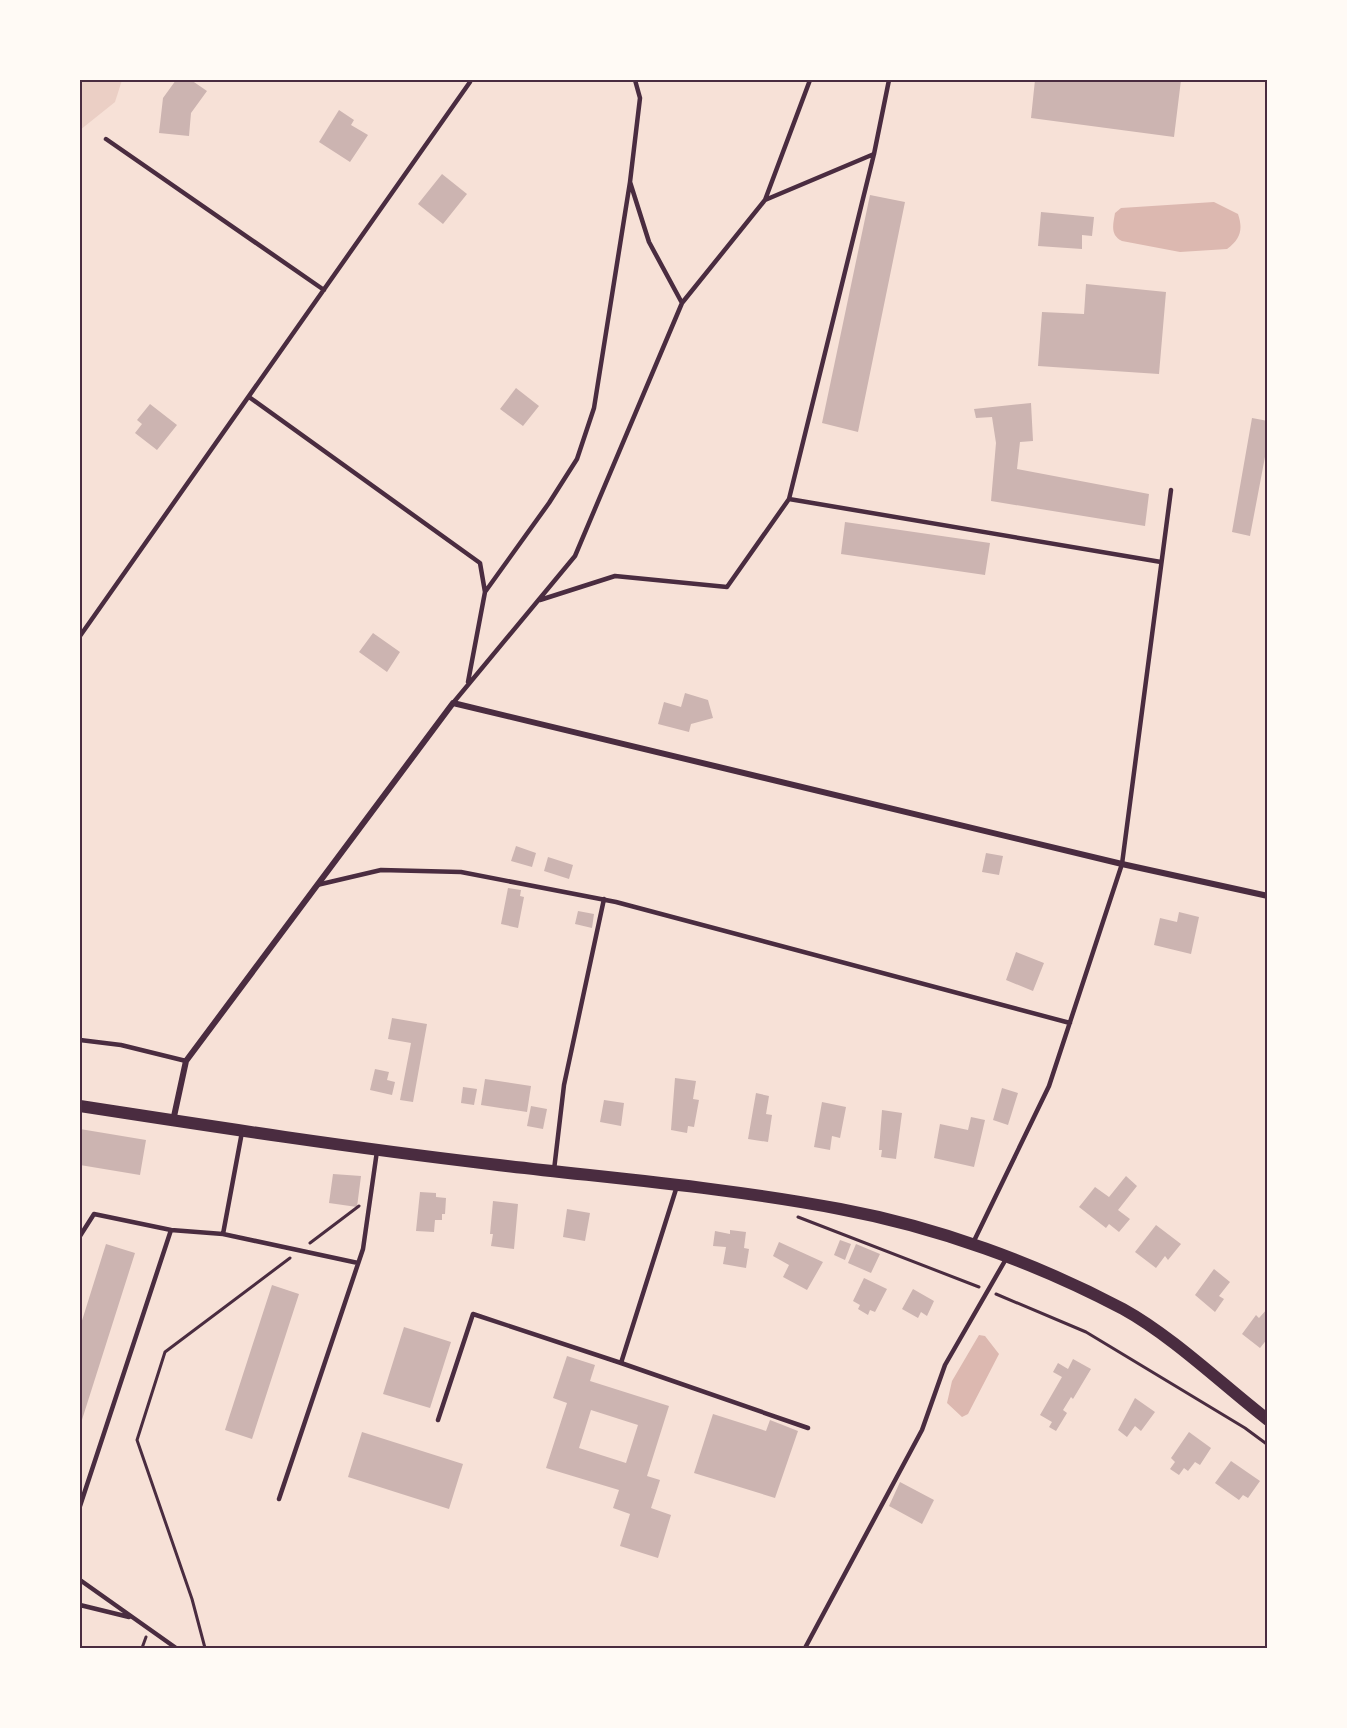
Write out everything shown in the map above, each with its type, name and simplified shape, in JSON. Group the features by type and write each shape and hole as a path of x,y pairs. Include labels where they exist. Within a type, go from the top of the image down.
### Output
{"main road":[{"path":"80,1106 173,1121 841,1209 916,1228 1008,1257 1062,1279 1126,1311 1161,1335 1268,1420"}],"street":[{"path":"173,1121 186,1061 453,703 1122,864 1268,896"}],"lane":[{"path":"485,592 549,503 577,459 594,408 630,182 640,98 635,80"},
{"path":"453,703 575,556 682,303 765,200 810,80"},
{"path":"538,601 615,576 727,587 789,499 874,154 889,80"},
{"path":"80,636 470,82"},
{"path":"106,139 324,290"},
{"path":"765,200 874,154"},
{"path":"630,182 649,242 682,303"},
{"path":"249,397 480,563 485,592 468,685"},
{"path":"972,1246 1049,1086 1122,864 1171,490"},
{"path":"789,499 1161,562"},
{"path":"317,885 381,870 461,872 604,900 1070,1023"},
{"path":"554,1170 564,1085 604,900"},
{"path":"80,1040 121,1045 186,1061"},
{"path":"224,1234 242,1129"},
{"path":"279,1499 363,1249 377,1148"},
{"path":"621,1363 677,1186"},
{"path":"80,1236 94,1214 171,1230 224,1234 358,1263"},
{"path":"80,1506 171,1230"},
{"path":"805,1648 922,1430 945,1365 1008,1257"},
{"path":"438,1420 473,1314 808,1428"},
{"path":"80,1580 176,1648"},
{"path":"80,1605 133,1618"}],"path":[{"path":"205,1648 192,1599 137,1440 165,1352 370,1197"},
{"path":"787,1213 988,1291 1086,1332 1245,1428 1268,1445"}],"shaded area":[{"path":"80,80 122,80 115,102 80,130"},
{"path":"1214,202 1238,214 1240,219 1240,233 1227,249 1180,252 1122,241 1114,233 1115,213 1121,208"},
{"path":"979,1335 985,1336 999,1354 968,1414 962,1417 947,1403 952,1381"}],"building":[{"path":"176,80 191,80 207,91 191,113 189,136 159,133 163,98"},
{"path":"1035,80 1181,80 1174,137 1031,118"},
{"path":"339,110 354,120 351,125 368,135 350,162 319,142"},
{"path":"442,174 467,194 443,224 418,204"},
{"path":"870,195 905,202 858,432 822,423"},
{"path":"1041,212 1094,217 1092,236 1082,235 1082,249 1038,246"},
{"path":"1086,284 1166,292 1159,374 1038,366 1042,312 1084,314"},
{"path":"516,388 539,406 523,426 500,409"},
{"path":"1031,403 1033,441 1020,442 1017,469 1149,494 1145,526 991,501 996,443 992,417 976,418 974,409"},
{"path":"150,404 177,425 157,450 135,433 142,424 137,420"},
{"path":"1252,418 1268,421 1268,441 1250,536 1232,532"},
{"path":"845,522 990,543 985,575 841,554"},
{"path":"373,633 400,652 387,672 359,652"},
{"path":"685,693 708,700 713,718 691,724 689,732 658,724 664,702 681,707"},
{"path":"516,846 536,853 532,867 511,861"},
{"path":"986,853 1003,856 999,875 982,872"},
{"path":"548,857 573,865 569,879 544,871"},
{"path":"508,888 521,890 520,896 524,897 518,928 501,924"},
{"path":"578,911 594,914 592,928 575,924"},
{"path":"1179,912 1199,917 1191,954 1154,945 1160,918 1177,922"},
{"path":"1016,952 1044,963 1033,991 1006,980"},
{"path":"392,1018 427,1024 413,1102 400,1100 411,1043 388,1039"},
{"path":"375,1069 389,1072 387,1080 395,1082 392,1095 370,1090"},
{"path":"675,1078 696,1081 693,1099 699,1100 694,1127 688,1126 687,1133 671,1130"},
{"path":"485,1079 531,1086 527,1112 481,1105"},
{"path":"463,1087 477,1089 474,1105 461,1103"},
{"path":"1002,1088 1018,1093 1008,1125 993,1120"},
{"path":"756,1093 769,1096 766,1114 772,1115 768,1142 748,1139"},
{"path":"604,1100 624,1103 621,1126 600,1122"},
{"path":"822,1102 846,1107 840,1138 832,1136 830,1150 814,1147"},
{"path":"531,1106 547,1109 543,1129 527,1126"},
{"path":"882,1110 902,1113 896,1159 881,1157 882,1150 879,1150"},
{"path":"971,1117 985,1120 974,1167 934,1158 940,1124 968,1130"},
{"path":"80,1129 146,1140 140,1175 80,1165"},
{"path":"333,1174 361,1176 357,1207 329,1203"},
{"path":"1126,1176 1137,1186 1118,1210 1130,1219 1119,1232 1109,1224 1106,1228 1079,1207 1095,1187 1109,1197"},
{"path":"420,1192 436,1193 436,1197 446,1198 445,1214 442,1214 442,1220 435,1220 434,1232 416,1231"},
{"path":"493,1201 518,1204 514,1249 491,1246"},
{"path":"567,1209 590,1213 585,1241 563,1237"},
{"path":"1156,1225 1181,1244 1168,1260 1165,1256 1156,1268 1135,1252"},
{"path":"730,1230 746,1232 744,1248 749,1249 746,1268 723,1264 726,1247 713,1246 715,1231 730,1234"},
{"path":"840,1240 851,1244 845,1260 834,1255"},
{"path":"779,1242 823,1262 807,1290 783,1277 789,1265 773,1256"},
{"path":"106,1244 135,1253 80,1426 80,1327"},
{"path":"856,1244 880,1254 871,1273 848,1263"},
{"path":"1214,1269 1230,1282 1219,1296 1224,1299 1215,1312 1195,1295"},
{"path":"864,1278 887,1289 875,1312 870,1310 868,1315 858,1309 860,1305 853,1301"},
{"path":"272,1285 299,1294 252,1439 225,1430"},
{"path":"913,1289 934,1301 927,1316 921,1312 918,1318 902,1309"},
{"path":"1268,1308 1268,1338 1260,1348 1242,1334 1256,1315 1259,1318"},
{"path":"404,1327 451,1342 430,1408 383,1394"},
{"path":"567,1356 595,1365 590,1381 669,1406 647,1476 660,1480 651,1508 671,1515 658,1558 620,1546 630,1514 613,1508 619,1490 546,1468 567,1403 553,1398","holes":["591,1410 638,1425 626,1463 579,1448"]},
{"path":"1073,1359 1091,1369 1073,1399 1071,1397 1063,1410 1067,1413 1056,1431 1049,1427 1052,1422 1040,1415 1062,1377 1053,1372 1058,1363 1068,1369"},
{"path":"1135,1398 1155,1412 1141,1431 1135,1426 1127,1437 1118,1430"},
{"path":"713,1414 766,1431 770,1420 798,1431 775,1498 694,1473"},
{"path":"362,1432 463,1464 449,1509 348,1477"},
{"path":"1189,1432 1211,1448 1200,1465 1195,1462 1188,1471 1184,1468 1179,1475 1170,1469 1175,1462 1171,1458"},
{"path":"1231,1461 1260,1481 1248,1498 1243,1495 1239,1500 1215,1483"},
{"path":"900,1482 934,1500 922,1524 889,1506"}]}
